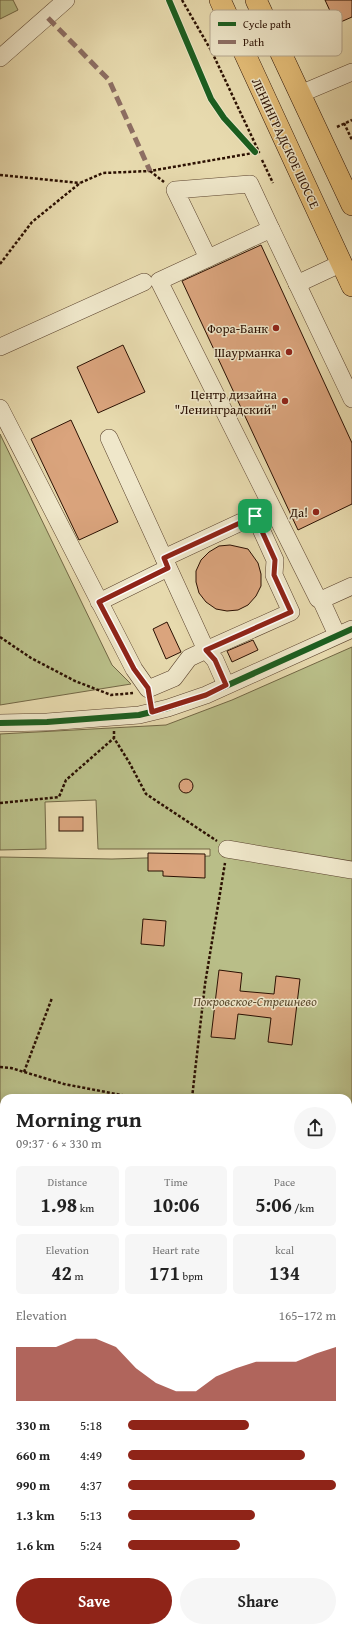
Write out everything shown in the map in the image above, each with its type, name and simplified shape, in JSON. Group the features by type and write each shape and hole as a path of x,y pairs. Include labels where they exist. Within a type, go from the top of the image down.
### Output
{"main road":[{"name":"ЛЕНИНГРАДСКОЕ ШОССЕ","path":"220,0 225,10"},
{"path":"256,0 261,10"},
{"name":"ЛЕНИНГРАДСКОЕ ШОССЕ","path":"246,56 352,286"},
{"path":"282,56 352,205"}],"street":[{"path":"0,58 66,0"},
{"path":"300,94 352,72"},
{"path":"208,258 175,190 250,184 352,399"},
{"path":"0,723 113,717 152,712 206,695 345,632 321,600 318,600 273,507 159,281 271,229"},
{"path":"297,284 342,263"},
{"path":"0,347 144,282"},
{"path":"0,408 134,669 148,690 152,712"},
{"path":"108,438 206,650 215,660 226,685"},
{"path":"99,602 166,563 273,507"},
{"path":"148,690 174,678 189,658 291,612 274,575 275,560 255,516"},
{"path":"321,600 352,586"},
{"path":"227,849 352,870"}],"path":[{"path":"182,0 210,49"},
{"path":"0,264 32,222 80,183 103,173 150,172 259,152 214,56"},
{"path":"337,127 352,120"},
{"path":"344,123 352,140"},
{"path":"250,147 255,152"},
{"path":"262,160 273,183"},
{"path":"0,175 80,183"},
{"path":"0,637 31,658 68,677 111,695 148,690"},
{"path":"113,717 114,738 146,794 227,849 205,984 192,1094"},
{"path":"0,803 59,797 66,780 114,738"},
{"path":"24,1072 52,998"},
{"path":"0,1067 24,1072 64,1084 116,1094"}],"green space":[{"path":"0,0 13,0 18,10 0,19"},
{"path":"0,434 112,665 131,684 0,705"},
{"name":"Покровское-Стрешнево","path":"352,647 352,1094 0,1094 0,857 112,859 210,856 210,849 98,849 96,800 45,802 46,849 0,850 0,734 166,725 232,700"}],"building":[{"path":"325,0 352,0 352,17 342,21 342,10 330,10"},
{"name":"Центр дизайна \"Ленинградский\"","path":"261,245 352,443 352,504 298,530 182,281"},
{"path":"123,345 145,392 98,413 77,367"},
{"path":"71,420 118,522 79,540 31,439"},
{"path":"230,545 248,549 258,563 261,574 261,586 256,596 248,605 238,610 227,611 216,609 206,602 199,593 196,582 196,571 201,560 209,552 219,546"},
{"path":"167,622 181,652 166,659 153,629"},
{"path":"253,640 258,650 232,662 227,651"},
{"path":"186,779 191,781 193,786 191,791 186,793 181,791 179,786 181,781"},
{"path":"59,817 83,817 83,831 59,831"},
{"path":"148,853 205,854 205,878 163,876 163,871 148,871"},
{"path":"143,919 166,921 164,946 141,944"},
{"path":"219,970 242,973 240,991 274,994 276,976 300,979 292,1045 268,1042 271,1018 238,1014 235,1039 211,1037"}],"marked path":[{"path":"48,18 109,80 150,171"}],"cycle path":[{"path":"169,0 211,99 224,118 255,152"},
{"path":"0,723 47,722 139,715 168,708 206,695 352,629"}],"place":[{"name":"Фора-Банк","path":"276,328"},
{"name":"Шаурманка","path":"289,352"},
{"name":"Центр дизайна \"Ленинградский\"","path":"285,401"},
{"name":"Да!","path":"316,512"}],"route":[{"path":"255,516 275,560 274,575 291,612 206,650 215,660 226,685 206,695 152,712 148,688 134,669 99,602 168,568 164,558 255,516"}]}
